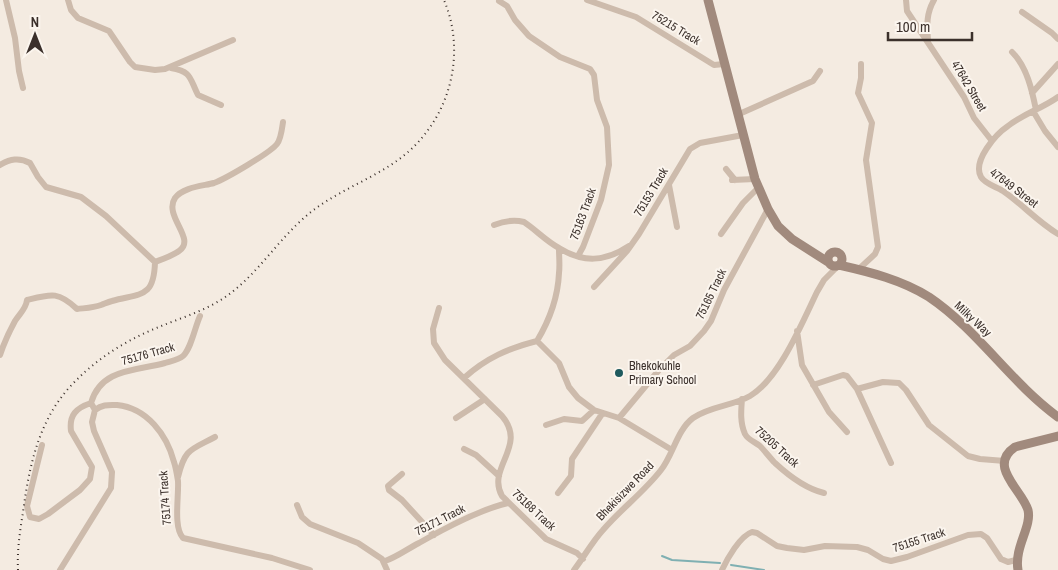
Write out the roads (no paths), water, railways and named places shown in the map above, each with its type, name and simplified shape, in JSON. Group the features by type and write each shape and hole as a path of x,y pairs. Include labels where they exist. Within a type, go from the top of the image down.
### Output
{"street":[{"path":"6,0 15,38 23,88"},
{"path":"68,0 71,10 78,18 109,31 135,67 155,70 170,68 184,70 191,78 198,95 221,106"},
{"name":"75215 Track","path":"587,0 636,17 714,65 724,64"},
{"name":"Milky Way","path":"708,0 742,134 757,183 768,209 778,226 792,239 834,264 873,273 896,281 928,297 962,325 1023,388 1058,416"},
{"name":"47642 Street","path":"906,0 908,11 964,97 974,118 992,141"},
{"path":"928,42 927,17 934,0"},
{"name":"75163 Track","path":"499,1 506,6 529,36 560,57 590,69 594,75 597,100 606,122 609,165 597,212 578,256 590,260 600,258 616,253 632,244"},
{"path":"1022,12 1058,39"},
{"path":"170,68 233,40"},
{"path":"1012,52 1021,63 1032,93 1034,111 1045,131 1058,147"},
{"path":"861,64 858,93 872,123 866,160 878,247 875,254 861,267"},
{"path":"1032,93 1058,64"},
{"path":"737,115 813,81 820,71"},
{"name":"47649 Street","path":"1058,97 1008,125 992,141 980,162 980,175 981,178 1003,191 1058,234"},
{"path":"155,262 180,251 184,244 182,232 173,215 172,208 176,197 197,186 219,181 271,150 279,142 283,122"},
{"name":"75153 Track","path":"594,287 632,244 690,149 694,146 742,134"},
{"path":"0,165 6,161 25,160 33,167 46,187 81,197 106,216 155,262"},
{"path":"721,234 757,183 733,180 726,169"},
{"path":"669,185 677,227"},
{"name":"75165 Track","path":"619,418 659,370 679,352 690,346 704,331 711,321 724,290 768,209"},
{"path":"494,225 517,220 532,227 559,248 578,256"},
{"name":"Milky Way","path":"806,247 837,254 873,273"},
{"path":"464,378 486,360 505,350 537,341 554,300 560,272 559,248"},
{"path":"834,264 830,255 837,254"},
{"path":"0,354 18,316 26,307 27,300 47,294 66,298 77,309 99,306 111,301 139,295 150,286 155,262"},
{"name":"Bhekisizwe Road","path":"574,570 602,530 649,485 663,468 683,430 693,419 748,397 762,387 771,377 834,264"},
{"path":"439,308 433,329 434,343 445,360 506,420 512,434 512,442 499,476 476,455 464,449"},
{"name":"75176 Track","path":"91,403 98,386 109,377 168,362 184,355 189,348 200,316"},
{"path":"797,331 802,365 829,412 847,432"},
{"path":"537,341 557,360 571,390 578,398 594,410 619,418 672,450"},
{"path":"813,386 843,374 847,376 857,389 891,463"},
{"path":"857,389 883,382 899,383 906,390 924,418 936,431 968,456 1005,461"},
{"path":"456,418 485,399"},
{"name":"75205 Track","path":"742,399 742,421 744,432 748,438 785,471 811,488 824,493"},
{"path":"42,444 27,506 30,517 39,519 53,512 80,490 92,474 92,467 74,437 70,425 75,412 82,406 91,403 95,410 92,417 94,431 112,472 110,488 60,570"},
{"name":"Milky Way","path":"1042,403 1058,410"},
{"name":"75174 Track","path":"95,410 106,404 122,406 139,412 156,427 171,452 178,480 178,529 182,538 272,558 310,570"},
{"path":"546,426 564,419 582,421 594,410"},
{"path":"558,493 571,476 572,459 602,414"},
{"path":"1018,570 1016,560 1028,516 1024,502 1005,472 1005,461 1010,450 1015,447 1058,436"},
{"path":"178,480 184,456 215,437"},
{"path":"402,474 390,483 388,486 389,490 402,500 434,535"},
{"name":"75168 Track","path":"499,476 499,490 508,503 546,539 572,550 583,559"},
{"name":"75171 Track","path":"385,561 484,511 508,503"},
{"path":"297,505 302,518 310,524 353,540 385,561 387,570"},
{"name":"75155 Track","path":"722,570 727,560 745,537 752,532 778,546 787,548 804,550 825,546 841,546 864,549 883,559 894,560 906,558 972,533 981,534 987,538 1000,560 1008,562 1016,560"}],"waterway":[{"path":"662,556 672,560 720,563"},
{"path":"731,565 764,570"}],"railway":[{"path":"18,570 20,533 32,463 42,431 58,402 87,370 130,340 219,301 243,283 305,217 327,201 398,160 415,145 430,128 441,109 449,88 454,44 451,22 444,0"}],"place":[{"name":"Bhekokuhle Primary School","path":"619,373"}]}
